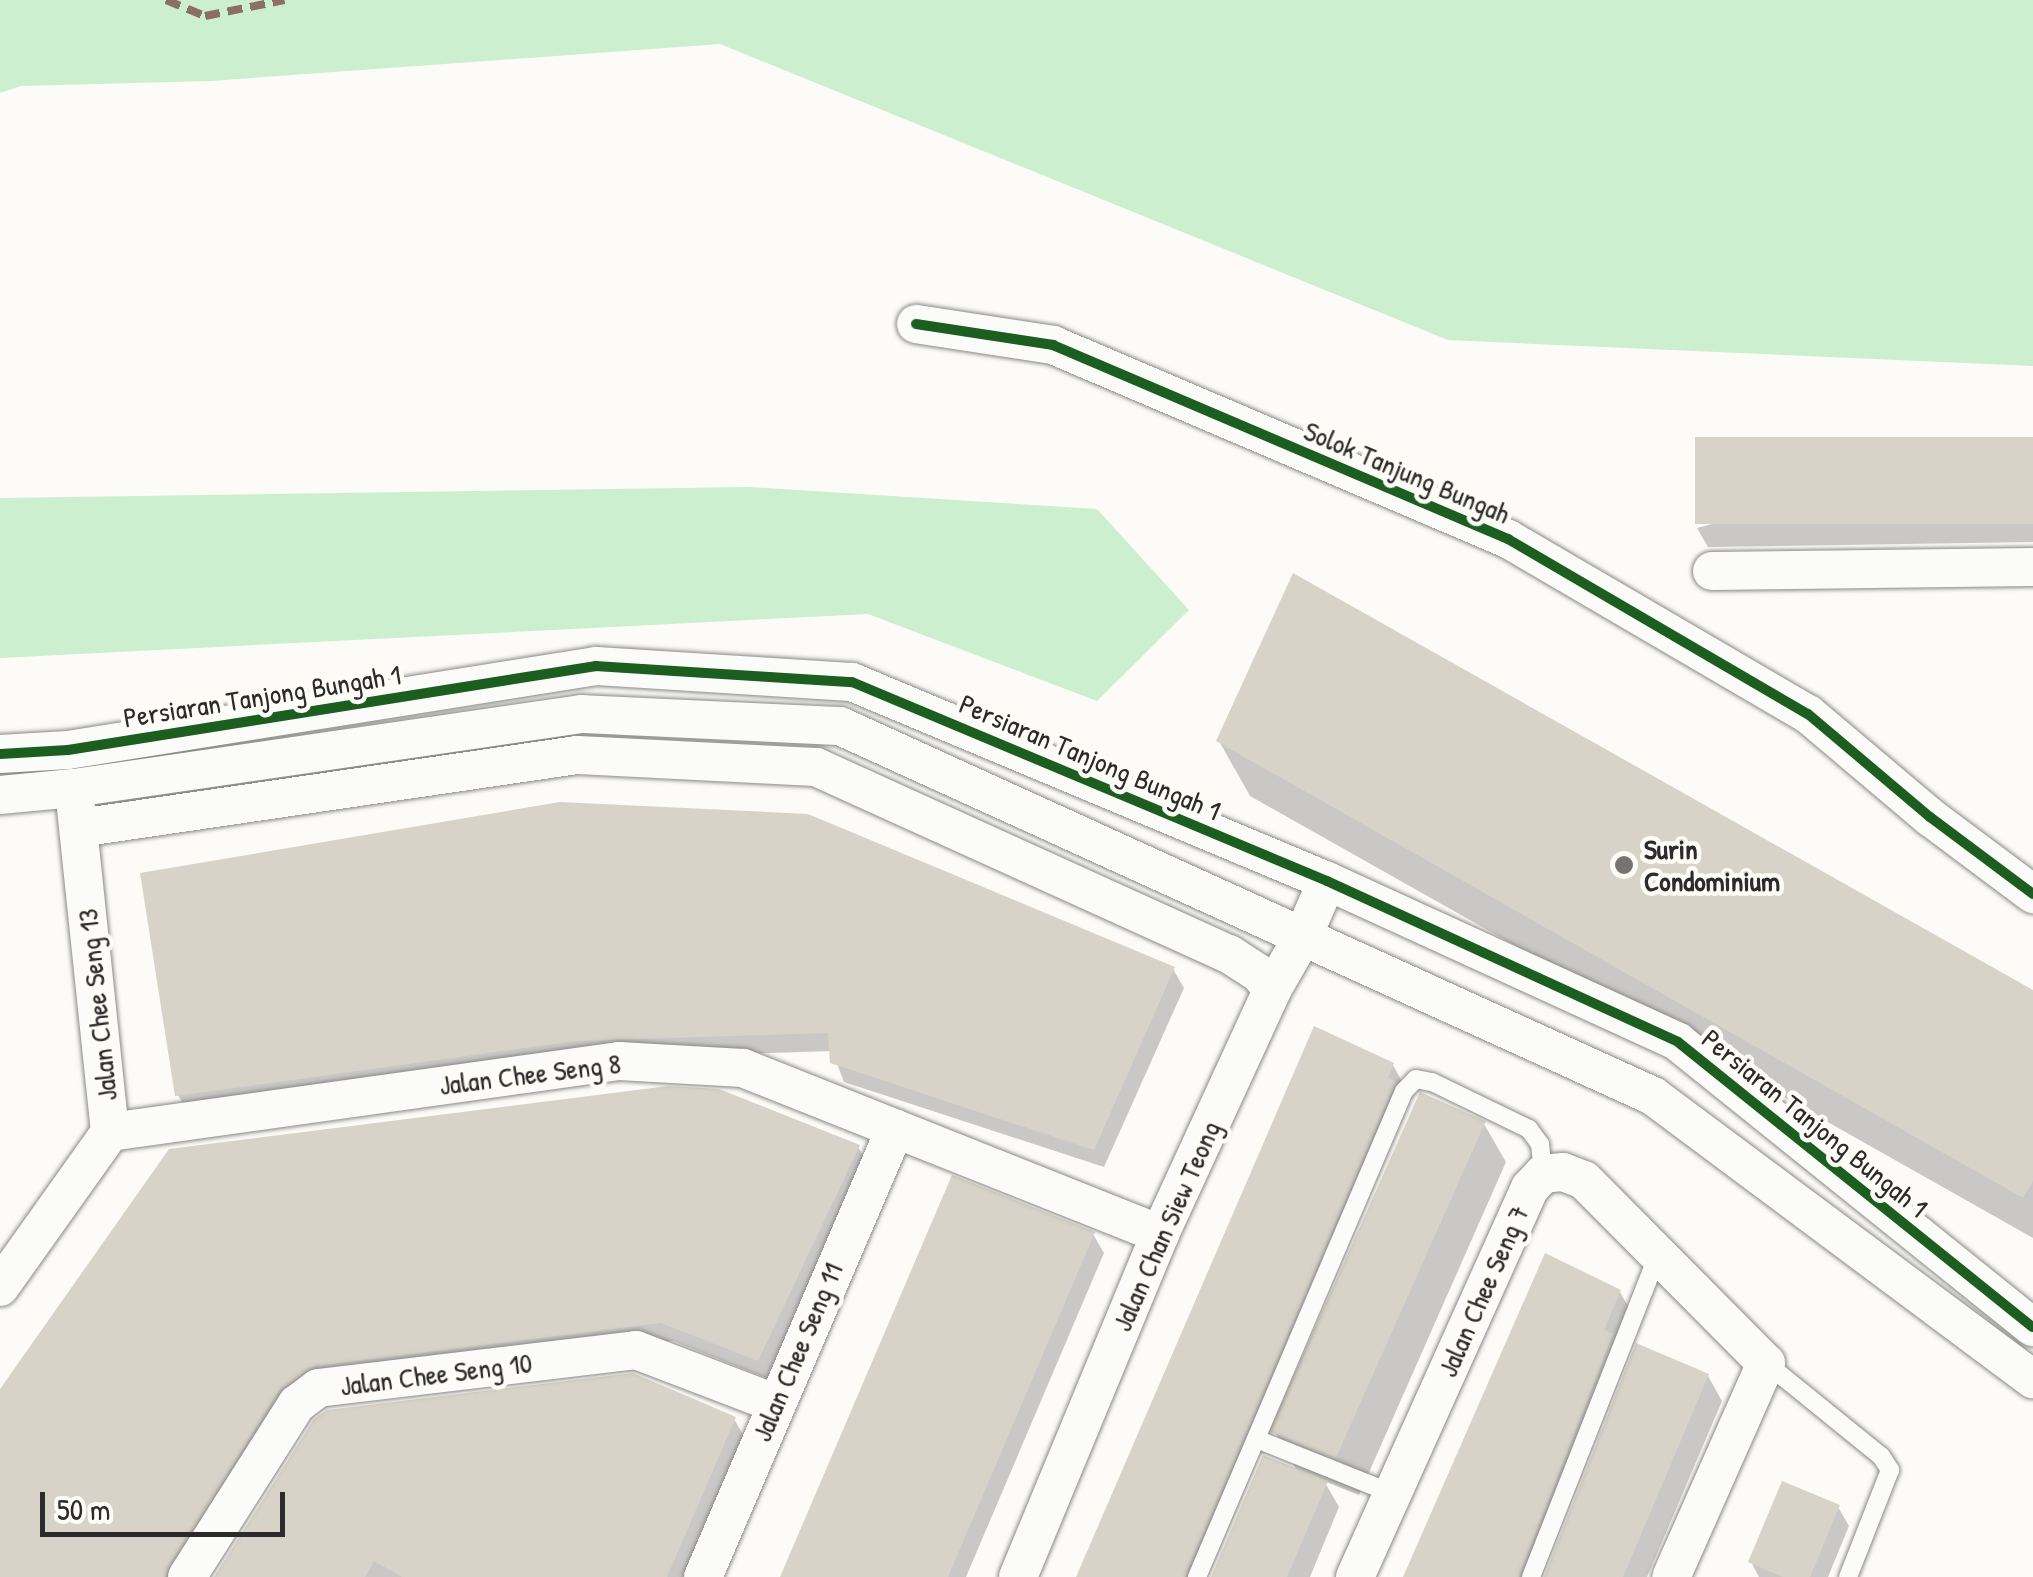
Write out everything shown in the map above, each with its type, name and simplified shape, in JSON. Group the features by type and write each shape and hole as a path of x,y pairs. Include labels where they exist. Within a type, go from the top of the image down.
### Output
{"street":[{"name":"Solok Tanjung Bungah","path":"916,324 1053,345 1508,539 1808,714 1930,817 2033,894"},
{"path":"1712,571 2033,568"},
{"name":"Persiaran Tanjong Bungah 1","path":"0,754 68,750 596,666 852,682 1327,881 1678,1042 2033,1327"},
{"path":"0,795 74,788 582,714 840,726 1654,1096 2033,1379"},
{"name":"Jalan Chee Seng 13","path":"0,1287 110,1132 68,750"},
{"path":"79,828 576,755 816,767 1229,954 1260,974 1272,990"},
{"name":"Jalan Chan Siew Teong","path":"1018,1577 1160,1234 1272,990 1303,936 1327,881"},
{"path":"1229,954 1248,910"},
{"name":"Jalan Chee Seng 8","path":"110,1132 620,1061 743,1068 1160,1234"},
{"name":"Jalan Chee Seng 11","path":"702,1577 894,1128"},
{"name":"Jalan Chee Seng 7","path":"1355,1577 1530,1188 1543,1174 1564,1172 1584,1180 1766,1363"},
{"name":"Jalan Chee Seng 10","path":"187,1577 297,1404 318,1388 636,1350 775,1403"},
{"path":"1671,1577 1766,1363"}],"lane":[{"path":"1197,1577 1259,1440 1404,1091 1416,1079 1432,1082 1529,1129 1540,1144 1543,1174"},
{"path":"1531,1577 1658,1257"},
{"path":"1766,1363 1881,1456 1890,1470 1848,1577"},
{"path":"1259,1440 1392,1494"}],"green space":[{"path":"0,0 2033,0 2033,366 1448,340 720,44 211,81 21,86 0,93"},
{"path":"749,487 1097,509 1189,610 1097,701 868,614 0,658 0,498"}],"building":[{"path":"1695,437 2033,437 2033,524 1695,524"},
{"name":"Surin Condominium","path":"1293,573 2033,990 2033,1181 2023,1198 1216,741"},
{"path":"560,802 808,814 1175,967 1094,1150 830,1063 828,1033 576,1041 175,1096 140,873"},
{"path":"1314,1026 1394,1063 1388,1078 1396,1082 1185,1577 1076,1577"},
{"path":"668,1086 719,1089 860,1145 758,1361 661,1323 314,1366 278,1392 165,1577 0,1577 0,1389 169,1149"},
{"path":"1420,1092 1486,1121 1335,1460 1269,1431"},
{"path":"952,1175 1095,1232 948,1577 780,1577"},
{"path":"1545,1253 1621,1290 1604,1330 1613,1334 1519,1577 1403,1577"},
{"path":"1636,1343 1709,1374 1623,1577 1544,1577"},
{"path":"633,1373 736,1417 667,1577 402,1577 374,1561 365,1577 214,1577 314,1419 327,1410"},
{"path":"1263,1455 1328,1481 1287,1577 1211,1577"},
{"path":"1782,1481 1840,1505 1810,1577 1783,1577 1748,1562"}],"marked path":[{"path":"166,0 205,16 284,0"}],"cycle path":[{"path":"916,324 1053,345 1508,539 1808,714 1930,817 2033,894"},
{"path":"0,754 68,750 596,666 852,682 1327,881 1678,1042 2033,1327"}],"place":[{"name":"Surin Condominium","path":"1624,865"}]}
